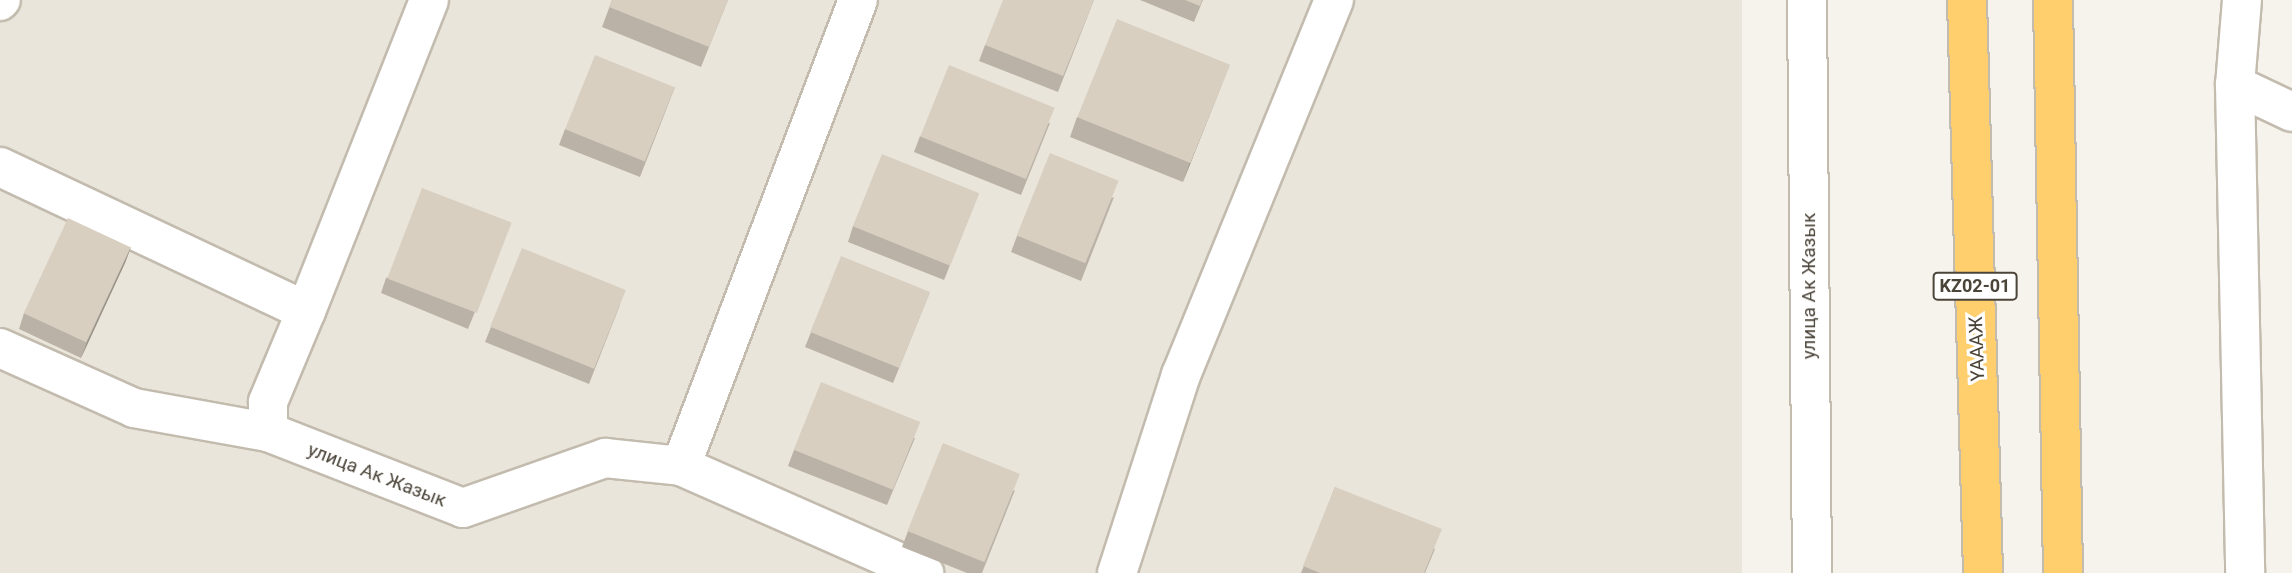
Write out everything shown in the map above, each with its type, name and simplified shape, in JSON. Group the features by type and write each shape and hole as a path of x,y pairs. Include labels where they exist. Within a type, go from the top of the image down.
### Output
{"highway":[{"name":"ҮАААЖ","path":"1967,0 1983,573"},
{"path":"2053,0 2063,573"}],"street":[{"path":"268,432 268,402 429,0"},
{"path":"681,466 858,0"},
{"path":"1117,573 1181,375 1334,0"},
{"name":"улица Ак Жазык","path":"1807,0 1812,573"},
{"path":"2242,0 2235,85 2245,573"},
{"path":"2235,85 2292,112"},
{"path":"0,167 306,311"},
{"name":"улица Ак Жазык","path":"0,348 134,408 268,432 463,508 605,458 681,466 924,573"}],"shaded area":[{"path":"0,0 1742,0 1742,573 0,573"}],"building":[{"path":"612,0 728,0 709,47 609,7"},
{"path":"1003,0 1094,0 1063,76 985,45"},
{"path":"1185,0 1202,0 1200,6"},
{"path":"1117,19 1230,65 1190,163 1077,117"},
{"path":"595,55 675,87 645,161 565,129"},
{"path":"949,65 1055,108 1026,179 920,136"},
{"path":"1050,153 1119,181 1085,263 1017,236"},
{"path":"882,154 979,193 950,266 853,226"},
{"path":"422,188 512,222 477,313 387,279"},
{"path":"68,218 131,247 86,342 24,313"},
{"path":"522,248 626,290 594,369 490,327"},
{"path":"841,256 930,292 899,368 810,332"},
{"path":"821,382 920,422 893,490 794,450"},
{"path":"943,443 1020,474 984,562 907,531"},
{"path":"1335,487 1442,529 1424,573 1320,573 1303,566"}]}
